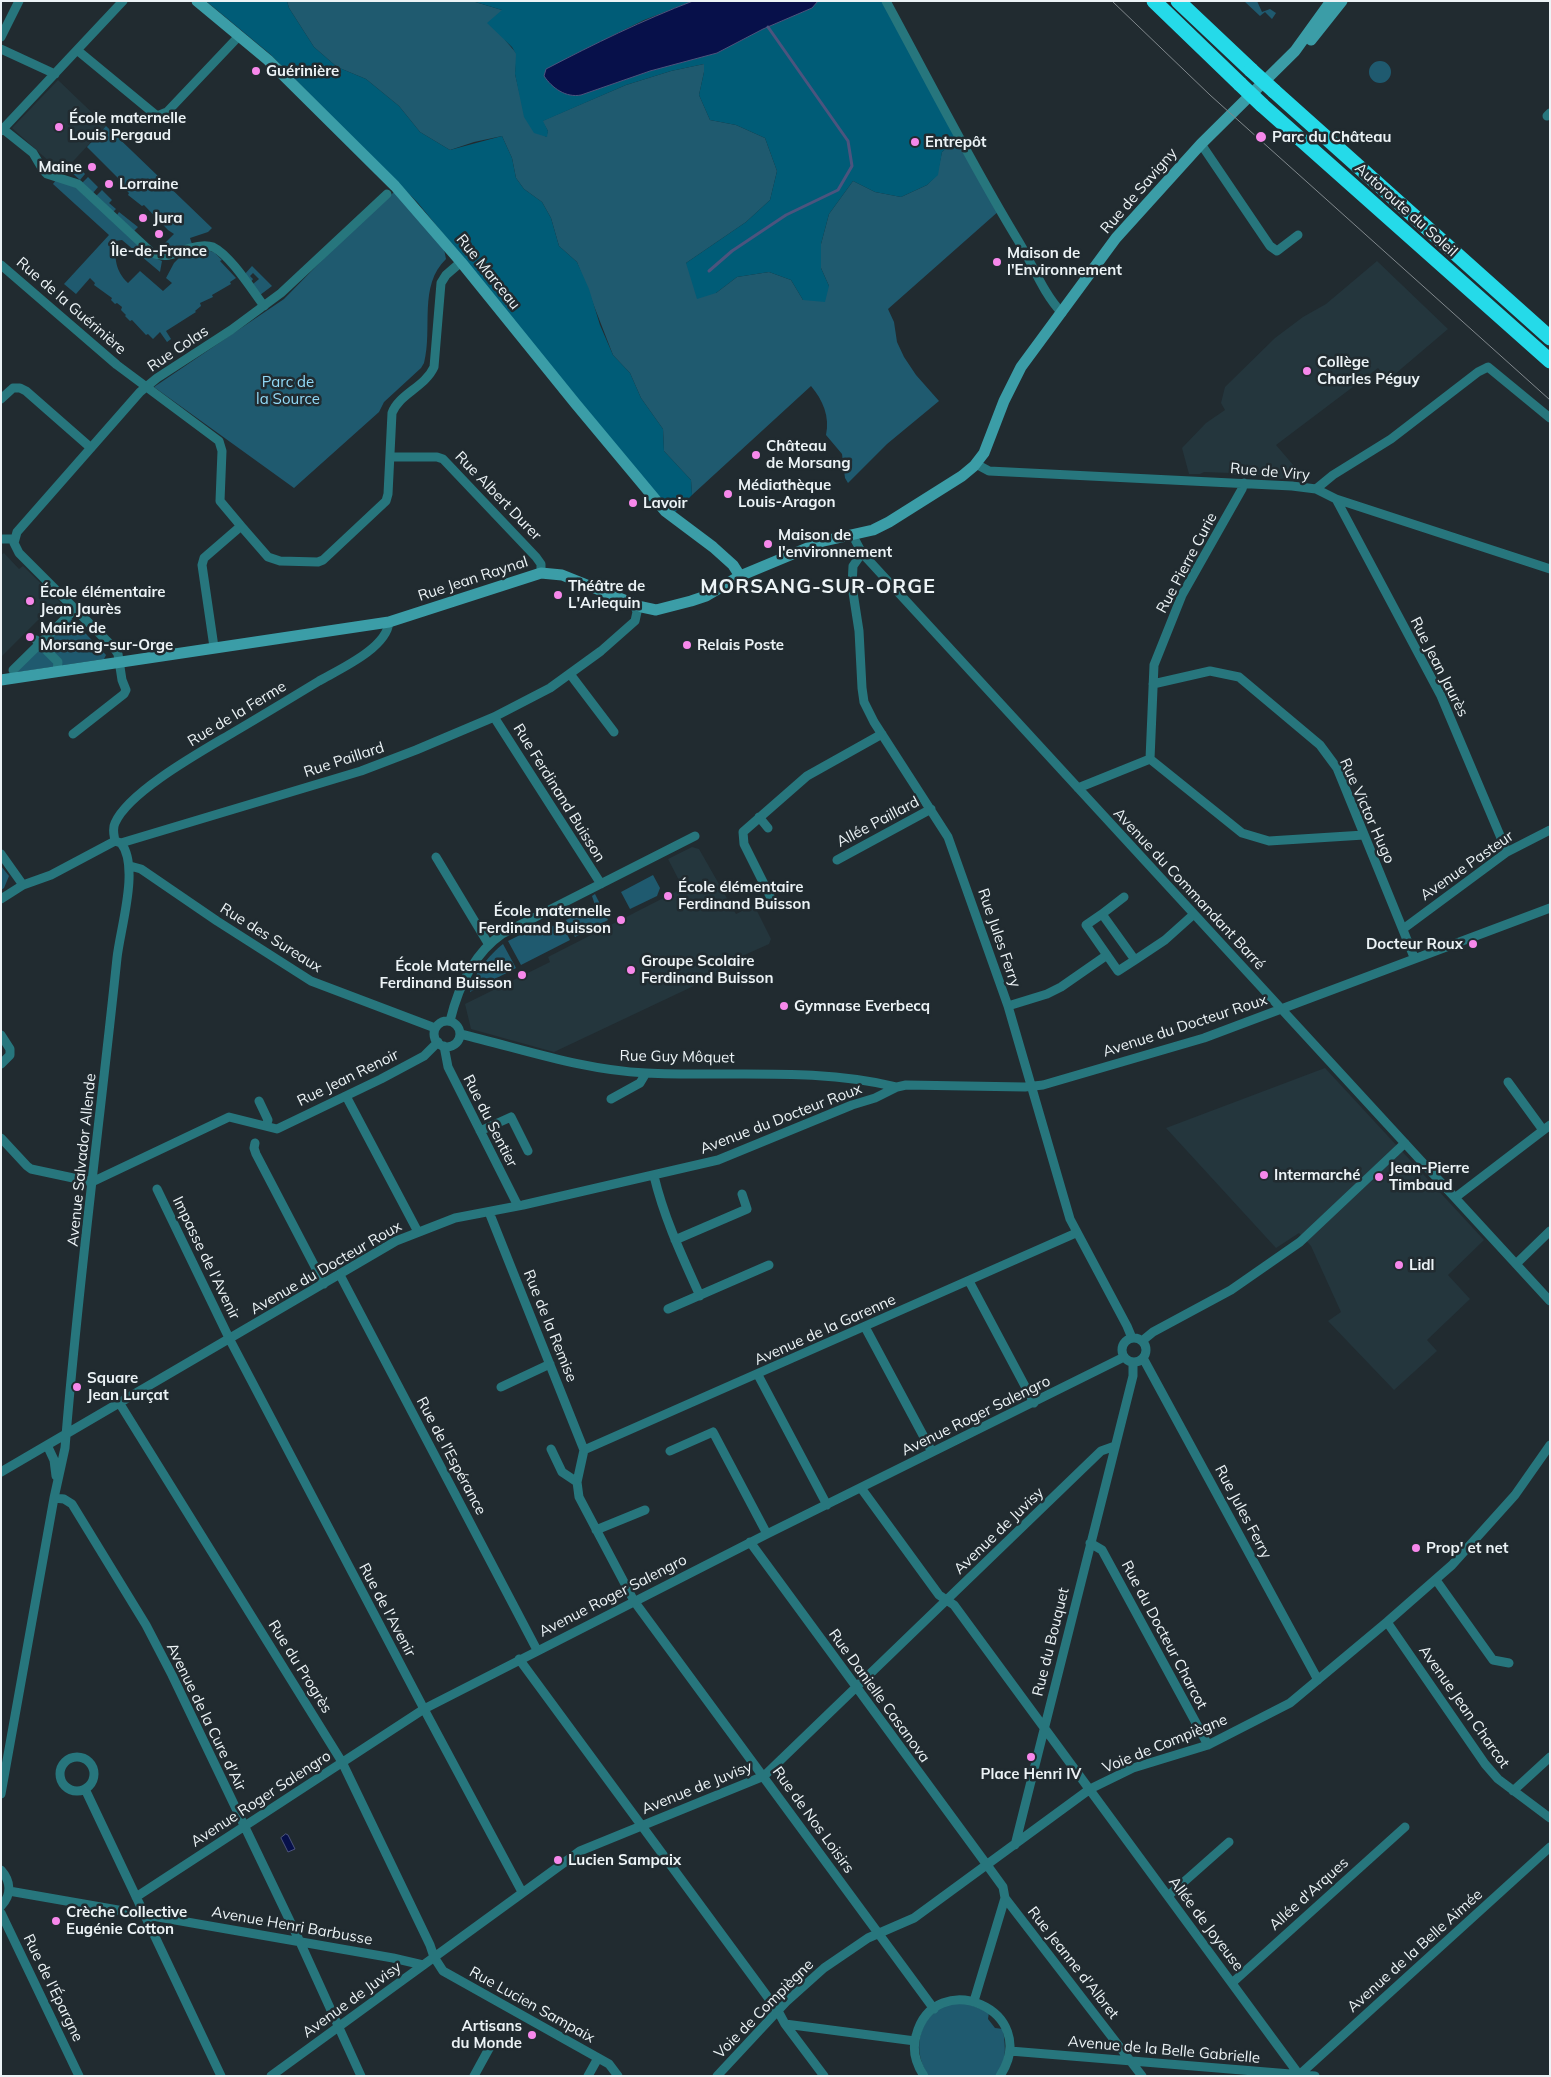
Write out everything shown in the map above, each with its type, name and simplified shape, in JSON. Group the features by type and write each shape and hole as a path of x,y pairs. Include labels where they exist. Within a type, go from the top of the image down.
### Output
{"highway":[{"name":"Autoroute du Soleil","path":"1154,1 1262,105 1550,361"},
{"name":"Autoroute du Soleil","path":"1178,1 1274,91 1550,338"}],"main road":[{"name":"Rue Marceau","path":"197,1 268,60 395,186 462,262 575,403 665,511 726,558 740,576"},
{"name":"Rue de Savigny","path":"1295,51 1331,1"},
{"name":"Rue de Savigny","path":"976,464 988,445 1013,381 1029,356 1128,223 1201,144 1295,51 1310,40 1342,1"},
{"name":"Rue Jean Raynal","path":"1,680 389,622 541,573 562,575 634,604 656,610 691,602 706,596 740,576 824,541 873,530 962,476 976,464"}],"street":[{"path":"1,37 20,1"},
{"path":"124,1 2,130 33,154 43,170 58,178 78,184 152,253 168,256 198,245 218,250 242,276 264,306"},
{"path":"886,1 1000,210 1034,267 1051,302 1062,313"},
{"path":"77,50 157,116 167,112 239,36"},
{"path":"1,49 55,74"},
{"path":"1201,144 1270,246 1277,251 1298,235"},
{"name":"Rue Colas","path":"15,539 17,532 146,387 281,293 387,194"},
{"path":"214,647 202,565 204,558 242,526 268,557 273,560 306,563 324,560 386,501 388,494 392,414 396,404 428,378 434,368 441,283 446,275 462,262"},
{"name":"Rue de la Guérinière","path":"1,265 146,387 218,441 222,451 220,501 242,526"},
{"path":"1316,489 1333,475 1392,439 1478,372 1488,368 1550,418"},
{"path":"1,399 13,388 20,388 26,391 91,448"},
{"name":"Rue Albert Durer","path":"390,457 437,457 443,459 536,556 541,564 541,573"},
{"name":"Rue de Viry","path":"976,464 989,471 1244,483 1316,489 1336,499 1550,569"},
{"name":"Rue Pierre Curie","path":"1150,759 1154,665 1182,595 1242,490 1244,483"},
{"name":"Rue Jean Jaurès","path":"1336,499 1441,696 1507,852"},
{"name":"Avenue du Commandant Barré","path":"853,536 862,553 1550,1301"},
{"path":"1,539 15,539 15,548 19,553 118,654 122,680 126,690 124,694 73,734"},
{"name":"Rue Jules Ferry","path":"862,553 853,566 853,593 859,631 860,670 864,702 882,734 931,809 953,848 1008,1006 1070,1219 1132,1338"},
{"name":"Rue Paillard","path":"1,900 23,885 51,875 118,842 361,771 494,717 550,688 601,651 635,621 637,612 634,604"},
{"path":"13,670 38,642 75,609"},
{"name":"Rue de la Ferme","path":"118,842 113,828 116,820 156,780 196,754 362,656 387,633 389,622"},
{"path":"38,642 58,662 57,671"},
{"name":"Rue Victor Hugo","path":"1153,684 1210,671 1239,677 1320,745 1337,768 1414,958"},
{"path":"570,674 614,732"},
{"name":"Rue Ferdinand Buisson","path":"494,717 600,884"},
{"path":"770,896 742,839 743,832 807,776 882,734"},
{"path":"1078,788 1150,759 1242,833 1270,841 1364,835"},
{"name":"Allée Paillard","path":"837,860 931,809"},
{"path":"759,817 768,828"},
{"name":"Avenue Pasteur","path":"1403,929 1507,852 1550,830"},
{"path":"450,1021 455,1000 464,980 489,945 502,934 695,836"},
{"name":"Avenue Salvador Allende","path":"1,1794 66,1434 92,1182 118,953 130,866 125,848 118,842"},
{"path":"1,854 23,885"},
{"path":"436,857 489,945"},
{"name":"Rue des Sureaux","path":"130,866 141,869 208,916 311,981 435,1028"},
{"path":"1124,897 1086,925 1118,971 1164,940 1194,914"},
{"name":"Avenue du Docteur Roux","path":"1,1472 396,1242 455,1218 518,1206 718,1160 852,1105 865,1102 897,1087 906,1085 1032,1087 1160,1052 1281,1009 1550,908"},
{"path":"1102,914 1135,960"},
{"path":"1008,1006 1047,994 1061,987 1107,955"},
{"path":"450,1021 458,1026 460,1034 455,1044 441,1044 434,1036 435,1028 442,1022 450,1021"},
{"name":"Rue Guy Môquet","path":"460,1034 564,1062 592,1067 646,1073 763,1073 856,1079 897,1087"},
{"path":"1,1035 10,1049 10,1056 1,1064"},
{"name":"Rue Jean Renoir","path":"92,1182 229,1117 277,1129 424,1056 441,1044"},
{"name":"Rue du Sentier","path":"441,1044 448,1067 518,1206"},
{"path":"611,1099 640,1083 646,1073"},
{"path":"1456,1197 1546,1128 1508,1082"},
{"path":"346,1096 418,1232"},
{"path":"259,1101 268,1120 266,1126"},
{"path":"480,1131 511,1117 528,1151"},
{"path":"1,1138 31,1168 92,1182"},
{"path":"255,1143 256,1154 324,1284"},
{"path":"1142,1341 1153,1332 1232,1290 1300,1242 1405,1143"},
{"path":"654,1176 658,1195 675,1240 700,1296"},
{"name":"Impasse de l'Avenir","path":"158,1189 230,1340"},
{"path":"675,1240 747,1209 742,1194"},
{"name":"Rue de la Remise","path":"489,1212 584,1450"},
{"path":"1516,1264 1550,1232"},
{"name":"Avenue de la Garenne","path":"584,1450 758,1375 1076,1233"},
{"path":"668,1309 769,1265"},
{"name":"Rue de l'Espérance","path":"340,1275 538,1650"},
{"path":"969,1281 1034,1403"},
{"path":"866,1327 932,1452"},
{"path":"1133,1362 1124,1357 1122,1345 1132,1338 1142,1341"},
{"name":"Rue de l'Avenir","path":"230,1340 522,1892"},
{"path":"1133,1362 1143,1358 1146,1351 1142,1341"},
{"name":"Avenue Roger Salengro","path":"136,1897 424,1709 750,1542 1124,1357"},
{"name":"Rue Jules Ferry","path":"1143,1358 1318,1680"},
{"path":"1115,1446 1133,1376 1133,1362"},
{"path":"501,1388 550,1364"},
{"path":"758,1375 826,1505"},
{"name":"Rue du Progrès","path":"120,1404 342,1762 430,1945 434,1957"},
{"path":"670,1451 713,1432 767,1534"},
{"name":"Avenue Salvador Allende","path":"47,1445 54,1460 57,1482"},
{"name":"Voie de Compiègne","path":"717,2076 778,2010 824,1968 849,1950 914,1918 1090,1789 1133,1768 1208,1745 1290,1703 1436,1580 1515,1495 1550,1445"},
{"name":"Rue du Bouquet","path":"1015,1845 1115,1446"},
{"name":"Avenue de Juvisy","path":"271,2076 580,1851 764,1776 1101,1451 1115,1446"},
{"path":"552,1449 562,1472 576,1482 584,1450"},
{"name":"Rue de Nos Loisirs","path":"576,1482 579,1497 634,1601 934,2009"},
{"name":"Allée de Joyeuse","path":"861,1488 939,1595 954,1605 1299,2075"},
{"name":"Avenue de la Cure d'Air","path":"54,1498 64,1499 72,1504 146,1625 300,1942 362,2076"},
{"path":"596,1530 645,1510"},
{"name":"Rue Danielle Casanova","path":"750,1542 987,1865"},
{"name":"Rue du Docteur Charcot","path":"1090,1543 1102,1550 1208,1745"},
{"path":"1436,1580 1493,1660 1509,1663"},
{"name":"Avenue Jean Charcot","path":"1387,1622 1485,1764 1498,1779 1550,1818"},
{"path":"519,1659 778,2010 785,2024 824,2076"},
{"path":"1513,1791 1550,1757"},
{"path":"85,1789 221,2076"},
{"name":"Allée d'Arques","path":"1232,1982 1405,1827"},
{"path":"1168,1896 1229,1842"},
{"name":"Avenue de la Belle Aimée","path":"1299,2075 1550,1847"},
{"name":"Rue Jeanne d'Albret","path":"987,1865 1003,1887 1005,1898 1142,2076"},
{"path":"1,1870 7,1877 9,1891 7,1898 1,1906"},
{"name":"Avenue Henri Barbusse","path":"9,1891 423,1965"},
{"path":"974,2001 1005,1898"},
{"name":"Rue de l'Épargne","path":"1,1913 79,2076"},
{"name":"Rue Lucien Sampaix","path":"434,1957 443,1971 609,2064 618,2076"},
{"path":"924,2076 916,2058 915,2041 923,2020 934,2009 952,2001 974,2001 989,2008 1001,2019 1008,2034 1010,2051 1008,2061 1000,2076"},
{"path":"785,2024 915,2041"},
{"path":"474,2076 491,2045"},
{"name":"Avenue de la Belle Gabrielle","path":"1010,2051 1315,2076"},
{"path":"588,2076 598,2058"}],"shaded area":[{"path":"206,1 287,1 289,8 314,47 337,67 366,79 399,106 420,132 450,150 502,136 512,158 516,178 524,189 542,202 551,218 559,246 577,262 613,355 630,373 641,398 663,429 664,451 691,480 692,495 675,512 649,486 418,203 270,54"},
{"path":"472,1 693,1 644,20 567,58 581,95 650,71 717,53 763,29 812,8 818,1 886,1 959,137 942,152 938,175 927,185 901,197 875,192 853,181 829,214 821,244 821,268 829,286 825,302 803,300 791,280 769,272 737,277 716,293 697,299 686,263 746,222 770,200 777,171 765,138 736,125 710,120 699,95 704,64 671,71 626,85 543,121 548,131 547,137 534,133 524,117 515,74 516,54 512,47 487,23 502,10"},
{"path":"693,1 818,1 812,8 763,29 717,53 650,71 581,95 575,96 560,91 544,76 546,69 637,24"},
{"name":"École maternelle Louis Pergaud","path":"58,80 106,126 62,173 12,128"},
{"name":"Collège Charles Péguy","path":"1377,261 1448,329 1388,380 1378,368 1276,445 1294,466 1287,471 1287,478 1280,479 1278,475 1232,475 1230,473 1204,472 1189,474 1182,448 1206,423 1225,410 1221,403 1225,387 1275,338 1303,317 1326,304"},
{"name":"École élémentaire Jean Jaurès","path":"4,553 19,569 23,566 66,608 59,615 51,607 1,657 1,555"},
{"name":"Groupe Scolaire Ferdinand Buisson","path":"692,847 699,849 736,914 754,905 771,939 769,944 733,960 736,966 554,1052 471,1029 465,1004 550,962 548,957 683,888 668,859"},
{"path":"1325,1068 1484,1240 1448,1275 1470,1299 1427,1340 1437,1351 1394,1390 1328,1321 1341,1312 1311,1246 1299,1233 1276,1248 1166,1128"},
{"path":"286,1834 295,1849 288,1852 281,1838"}],"green space":[{"path":"287,1 472,1 502,10 505,40 517,54 515,74 520,95 546,137 548,131 542,121 626,85 671,71 704,64 699,95 710,120 736,125 765,138 777,171 770,200 746,222 686,263 716,293 737,277 769,272 791,280 803,300 829,286 821,268 821,244 829,214 853,181 875,192 901,197 927,185 937,175 942,152 959,137 1000,210 888,309 894,322 897,342 904,357 916,375 939,401 887,444 848,483 845,478 842,454 826,435 826,415 819,397 811,386 692,495 691,480 664,451 663,429 641,398 630,373 613,355 577,262 559,246 551,218 542,202 524,189 516,178 512,158 502,136 450,150 420,132 399,106 366,79 337,67 314,47 289,8"},
{"path":"1244,1 1257,1 1262,12 1270,9 1276,13 1272,19 1265,12 1260,16"},
{"path":"1380,61 1388,64 1391,72 1388,80 1380,83 1372,80 1369,72 1372,64"},
{"path":"106,126 212,228 208,232 190,238 192,244 173,250 158,250 174,234 144,205 142,206 128,195 129,193 124,188 123,183 87,147"},
{"path":"77,166 85,174 80,180 71,172"},
{"path":"88,177 98,187 93,193 82,183"},
{"path":"56,180 71,183 155,258 162,261 160,272 122,240 115,241 118,269 128,283 140,271 163,291 172,283 166,278 174,263 182,255 206,249 215,253 236,278 230,282 231,284 212,295 213,297 200,303 201,306 196,312 166,331 171,339 167,342 160,332 153,339 148,334 146,335 132,320 130,321 121,310 122,307 117,303 115,304 111,300 112,298 94,285 95,283 90,278 76,294 64,284 109,235 53,184"},
{"path":"102,190 112,200 109,203 116,209 113,212 96,196"},
{"name":"Parc de la Source","path":"394,192 444,249 446,259 437,270 429,295 424,363 384,402 379,412 294,488 154,387 284,299 340,242"},
{"path":"119,212 138,227 134,231 117,215"},
{"path":"252,266 272,286 260,295 253,284 259,279 253,273 250,276 253,279 251,282 244,275"},
{"path":"69,616 106,655 104,659 18,672 16,670"},
{"path":"1,866 9,876 4,888 1,890"},
{"path":"653,875 660,888 657,896 630,909 621,892"},
{"path":"595,894 608,920 575,937 566,920 595,905 592,896"},
{"path":"561,922 570,940 521,965 508,941 534,928 537,934"},
{"path":"503,944 516,968 470,992 474,979 482,966"},
{"path":"965,2003 989,2012 988,2019 995,2028 1003,2029 1005,2054 1000,2071 996,2076 929,2076 920,2057 920,2037 923,2027 928,2019 945,2006"}],"waterway":[{"path":"709,271 732,251 786,215 838,190 852,166 848,141 768,27"}],"tram line":[{"path":"1112,1 1210,95 1550,400"}],"place":[{"name":"Guérinière","path":"256,71"},
{"name":"École maternelle Louis Pergaud","path":"59,127"},
{"name":"Parc du Château","path":"1261,137"},
{"name":"Entrepôt","path":"915,142"},
{"name":"Maine","path":"92,167"},
{"name":"Lorraine","path":"109,184"},
{"name":"Jura","path":"143,218"},
{"name":"Île-de-France","path":"159,234"},
{"name":"Maison de l'Environnement","path":"997,262"},
{"name":"Collège Charles Péguy","path":"1307,371"},
{"name":"Château de Morsang","path":"756,455"},
{"name":"Médiathèque Louis-Aragon","path":"728,494"},
{"name":"Lavoir","path":"633,503"},
{"name":"Maison de l'environnement","path":"768,544"},
{"name":"Théâtre de L'Arlequin","path":"558,595"},
{"name":"École élémentaire Jean Jaurès","path":"30,601"},
{"name":"Mairie de Morsang-sur-Orge","path":"30,637"},
{"name":"Relais Poste","path":"687,645"},
{"name":"École élémentaire Ferdinand Buisson","path":"668,896"},
{"name":"École maternelle Ferdinand Buisson","path":"621,920"},
{"name":"Docteur Roux","path":"1473,944"},
{"name":"Groupe Scolaire Ferdinand Buisson","path":"631,970"},
{"name":"École Maternelle Ferdinand Buisson","path":"522,975"},
{"name":"Gymnase Everbecq","path":"784,1006"},
{"name":"Intermarché","path":"1264,1175"},
{"name":"Jean-Pierre Timbaud","path":"1379,1177"},
{"name":"Lidl","path":"1399,1265"},
{"name":"Square Jean Lurçat","path":"77,1387"},
{"name":"Prop' et net","path":"1416,1548"},
{"name":"Place Henri IV","path":"1031,1757"},
{"name":"Lucien Sampaix","path":"558,1860"},
{"name":"Crèche Collective Eugénie Cotton","path":"56,1921"},
{"name":"Artisans du Monde","path":"532,2035"}],"district":[{"name":"MORSANG-SUR-ORGE","path":"818,587"}]}
